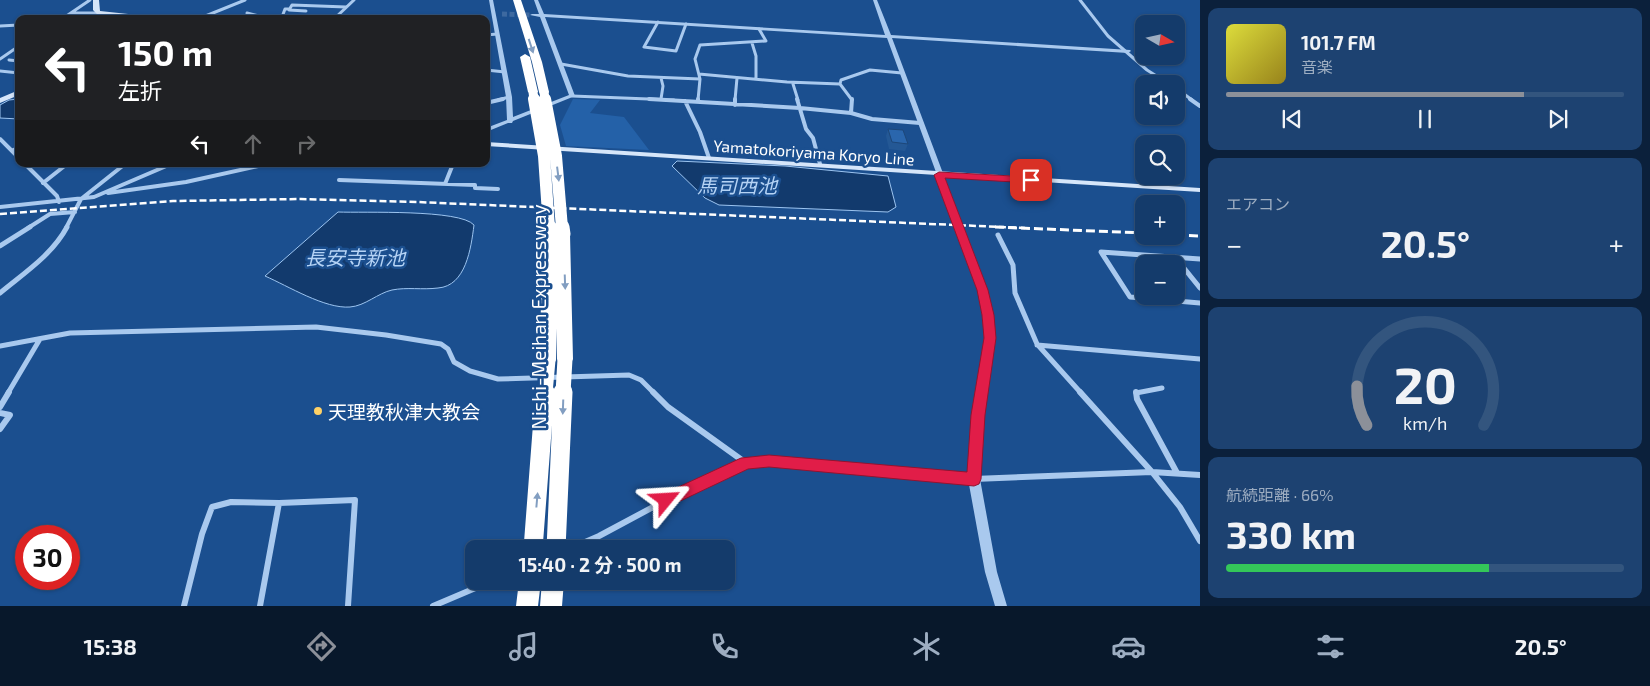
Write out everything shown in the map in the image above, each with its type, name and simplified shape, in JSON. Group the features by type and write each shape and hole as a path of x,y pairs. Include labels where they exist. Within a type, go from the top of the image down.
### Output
{"highway":[{"name":"Nishi-Meihan Expressway","path":"508,0 538,92"},
{"name":"Nishi-Meihan Expressway","path":"517,0 537,62 544,156 556,234 550,290 556,359 556,540"},
{"name":"Nishi-Meihan Expressway","path":"534,540 556,359"},
{"path":"527,606 529,590"},
{"path":"551,606 552,590"}],"main road":[{"path":"96,0 96,10 98,13 115,15"},
{"path":"1,101 15,94"},
{"name":"Yamatokoriyama Koryo Line","path":"490,144 820,164 939,175 1200,190"}],"street":[{"path":"69,15 90,0"},
{"path":"208,15 245,0"},
{"path":"338,15 354,0"},
{"path":"491,0 509,97 510,122"},
{"path":"536,0 572,96"},
{"path":"875,0 983,290 990,338 978,415 974,479 988,556 1001,606"},
{"path":"1080,0 1108,36 1155,75"},
{"path":"290,9 292,5 346,7"},
{"path":"283,15 285,9 306,11"},
{"path":"73,13 98,13"},
{"path":"247,13 256,15"},
{"path":"494,14 502,14"},
{"path":"532,15 1128,51"},
{"path":"658,22 644,47 676,50 686,24"},
{"path":"0,26 15,24"},
{"path":"698,102 700,79 696,59 700,45 766,41 759,30"},
{"path":"490,35 497,34"},
{"path":"752,43 756,56 756,79"},
{"path":"0,59 15,49"},
{"path":"9,60 15,61"},
{"path":"561,64 628,76 700,79"},
{"path":"490,70 505,72"},
{"path":"840,84 841,80 863,71 877,70 902,73"},
{"path":"0,71 15,73"},
{"path":"698,74 793,84 840,84"},
{"path":"661,78 661,99"},
{"path":"735,106 737,78"},
{"path":"793,84 806,129 813,138 820,164"},
{"path":"840,84 852,99 851,113"},
{"path":"1185,95 1200,106"},
{"path":"490,129 572,96 661,99 735,106 800,108 851,113 872,119 920,123"},
{"path":"490,102 509,97"},
{"path":"685,101 700,132 709,158"},
{"path":"0,139 15,155"},
{"path":"28,167 57,196 59,202"},
{"path":"43,183 64,167"},
{"path":"0,292 48,253 62,236 81,199 121,167"},
{"path":"106,193 164,167"},
{"path":"0,207 81,199 106,193 186,182 250,167"},
{"path":"445,184 452,167"},
{"path":"339,180 475,185 475,188 498,189"},
{"path":"0,246 50,214 75,212"},
{"path":"998,235 1013,265 1015,293 1037,344 1152,472 1180,507 1200,541"},
{"path":"1135,297 1130,297 1101,252 1145,255"},
{"path":"1185,257 1200,258"},
{"path":"1185,269 1200,288"},
{"path":"1185,302 1200,303"},
{"path":"0,346 70,332 316,327 386,335 441,344 448,349 454,362 470,371 498,379 629,375 641,380 668,407 746,462"},
{"path":"0,407 40,339"},
{"path":"1037,344 1200,359"},
{"path":"1162,388 1136,392 1137,399 1177,473"},
{"path":"0,413 10,415 0,429"},
{"path":"590,540 683,491 746,462 769,461 974,479 1152,472 1200,474"},
{"path":"184,606 202,534 212,508 231,502 279,503 355,500 348,606"},
{"path":"260,606 279,503"},
{"path":"433,606 471,590"}],"shaded area":[{"path":"573,99 600,100 590,113 624,117 649,150 566,146 560,125"}],"water":[{"path":"15,99 15,119 0,118 0,105 9,100"},
{"name":"馬司西池","path":"677,161 785,166 888,176 896,207 888,212 719,205 705,198 672,166"},
{"name":"長安寺新池","path":"338,212 431,214 465,220 474,225 469,255 461,273 455,281 447,286 432,289 392,290 350,307 340,307 318,301 265,276"}],"building":[{"path":"888,129 903,130 908,144 892,142"}],"tunnel":[{"path":"502,14 532,15"}],"railway":[{"path":"0,214 173,201 301,199 417,202 1025,228"},
{"path":"995,227 1135,233"},
{"path":"1185,235 1200,236"}],"place":[{"name":"天理教秋津大教会","path":"318,411"}],"route":[{"path":"666,500 746,462 769,461 974,479 978,415 988,364 990,338 988,315 983,290 939,175 1031,180"}]}
